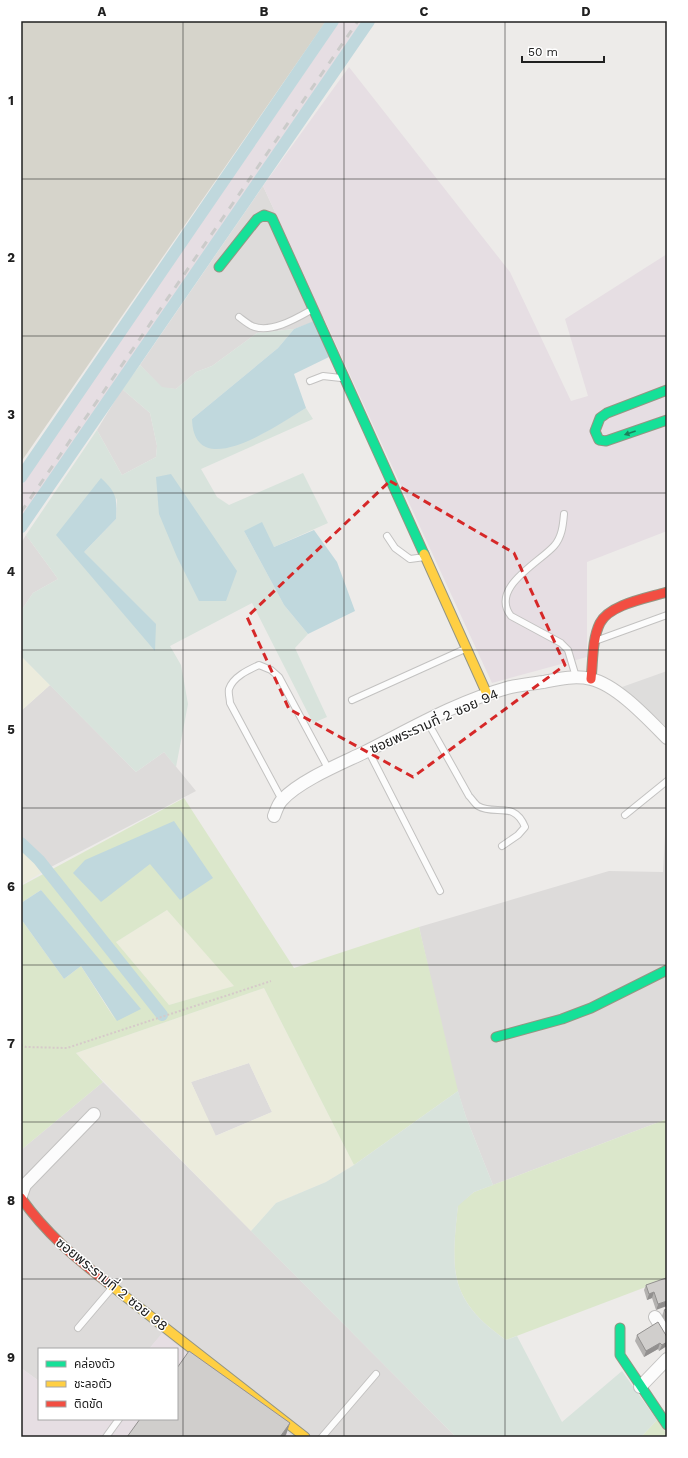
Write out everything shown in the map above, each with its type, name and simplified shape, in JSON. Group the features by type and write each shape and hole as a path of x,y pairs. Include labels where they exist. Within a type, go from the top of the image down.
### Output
{"street":[{"path":"219,267 257,219 264,215 272,218 487,694"},
{"path":"667,390 608,413 600,418 595,432 599,440 606,441 667,420"},
{"path":"591,679 600,623 606,614 622,606 667,592"},
{"name":"ซอยพระรามที่ 2 ซอย 94","path":"274,816 282,800 297,787 328,770 427,721 487,694 508,688 576,677 591,679 604,684 619,695 667,738"},
{"path":"496,1037 591,1008 667,970"},
{"name":"ซอยพระรามที่ 2 ซอย 98","path":"94,1114 25,1185 21,1197 37,1221 74,1257 305,1437"},
{"path":"656,1317 667,1336"},
{"path":"620,1328 622,1336 619,1345 620,1355 640,1387 667,1425"},
{"path":"640,1387 667,1359"}],"lane":[{"path":"239,317 253,326 268,327 283,324 314,309"},
{"path":"310,381 323,376 334,376 345,379"},
{"path":"564,514 562,532 555,545 530,566 510,586 506,598 507,611 511,616 561,643 568,650 576,677"},
{"path":"386,536 395,548 410,559 425,557"},
{"path":"597,641 667,615"},
{"path":"352,700 467,648"},
{"path":"282,800 230,703 229,690 235,679 248,670 259,665 271,670 279,677 328,770"},
{"path":"427,721 469,796 478,806 510,811 518,815 523,822 525,827 522,831 502,846"},
{"path":"368,750 440,891"},
{"path":"625,815 667,781"},
{"path":"78,1328 113,1287"},
{"path":"322,1437 376,1374"},
{"path":"106,1437 118,1420"}],"path":[{"path":"21,1045 26,1047 67,1048 271,981"}],"highlighted area":[{"path":"390,481 514,553 565,665 413,777 289,709 247,617"}],"shaded area":[{"path":"21,21 326,21 21,462"},
{"path":"340,21 362,21 21,523 21,486"},
{"path":"349,67 510,272 571,401 588,396 565,319 667,254 667,531 587,562 587,657 492,683 263,186"},
{"path":"263,186 324,318 294,329 257,333 212,366 196,372 176,389 162,388 140,365"},
{"path":"294,329 278,348 192,419 260,435 306,408 313,419 201,469 217,497 229,505 303,473 328,523 274,547 244,531 284,605 308,634 295,648 327,717 313,723 252,603 170,646 181,665 188,704 176,767 164,752 136,772 21,656 21,611 33,593 58,579 26,535 97,430 122,475 156,457 157,446 150,413 122,389 140,365 162,387 176,389 196,372 212,366 257,333","holes":["117,498 116,519 84,552"]},
{"path":"122,389 150,413 157,446 156,457 122,475 97,430"},
{"path":"26,535 58,579 33,593 21,611 21,543"},
{"path":"21,656 50,685 21,711"},
{"path":"667,671 667,727 622,687"},
{"path":"50,685 136,772 164,752 196,791 51,867 21,838 21,711"},
{"path":"666,817 667,1119 493,1185 466,1117 452,1073 419,927 609,871 663,872"},
{"path":"21,838 51,867 21,885"},
{"path":"167,910 235,986 169,1005 116,942"},
{"path":"264,988 354,1165 326,1182 276,1203 251,1231 76,1053","holes":["249,1063 272,1112 216,1136 191,1082"]},
{"path":"249,1063 272,1112 215,1136 191,1082"},
{"path":"103,1082 456,1437 293,1437 162,1334 150,1348 38,1348 38,1380 21,1368 21,1150"},
{"path":"458,1091 466,1117 493,1185 474,1192 458,1206 454,1249 458,1282 463,1297 473,1311 487,1325 506,1340 517,1336 562,1422 622,1371 657,1420 641,1437 456,1437 251,1231 276,1203 326,1182 354,1165"},
{"path":"162,1333 293,1437 21,1437 21,1368 38,1380 38,1420 178,1420 178,1348 150,1348"}],"green space":[{"path":"184,798 294,968 419,927 458,1091 354,1165 264,988 76,1053 103,1082 21,1150 21,919 64,979 81,966 116,1021 41,890 21,903 21,886","holes":["167,910 234,986 169,1005 116,942"]},
{"path":"667,1119 667,1279 506,1340 487,1325 473,1311 463,1297 458,1282 454,1248 458,1205 474,1192"},
{"path":"657,1420 667,1434 667,1437 641,1437"}],"water":[{"path":"314,321 329,357 294,374 306,408 259,436 240,444 222,449 207,447 196,438 192,419 278,348 294,329"},
{"path":"171,474 237,571 226,601 199,601 177,557 159,514 156,477"},
{"path":"101,478 115,496 116,519 84,552 156,624 155,651 56,535"},
{"path":"262,522 274,547 314,530 337,562 355,611 308,634 284,605 244,531"},
{"path":"174,821 213,878 180,900 150,864 101,902 73,873 85,860"},
{"path":"41,890 141,1009 117,1021 81,966 64,979 21,919 21,903"}],"building":[{"path":"666,1278 667,1301 658,1304 654,1292 649,1294 646,1285"},
{"path":"658,1322 667,1337 667,1342 662,1345 660,1343 646,1351 637,1335"},
{"path":"189,1351 290,1423 280,1437 127,1437 139,1420 178,1420 178,1367"}],"waterway":[{"path":"21,477 333,21"},
{"path":"21,527 369,21"},
{"path":"21,843 39,860 162,1015"}],"railway":[{"path":"21,512 358,21"}],"traffic: fast":[{"path":"219,267 257,219 264,215 272,218 424,554"},
{"path":"667,390 607,413 600,418 595,431 599,440 606,441 667,420"},
{"path":"496,1037 562,1019 591,1008 667,970"},
{"path":"620,1328 620,1355 667,1425"}],"traffic: slow":[{"path":"424,554 487,694"},
{"path":"108,1283 305,1437"}],"traffic: jam":[{"path":"591,679 593,651 597,629 605,616 621,606 667,592"},
{"path":"21,1198 40,1222 61,1244 108,1283"}]}
